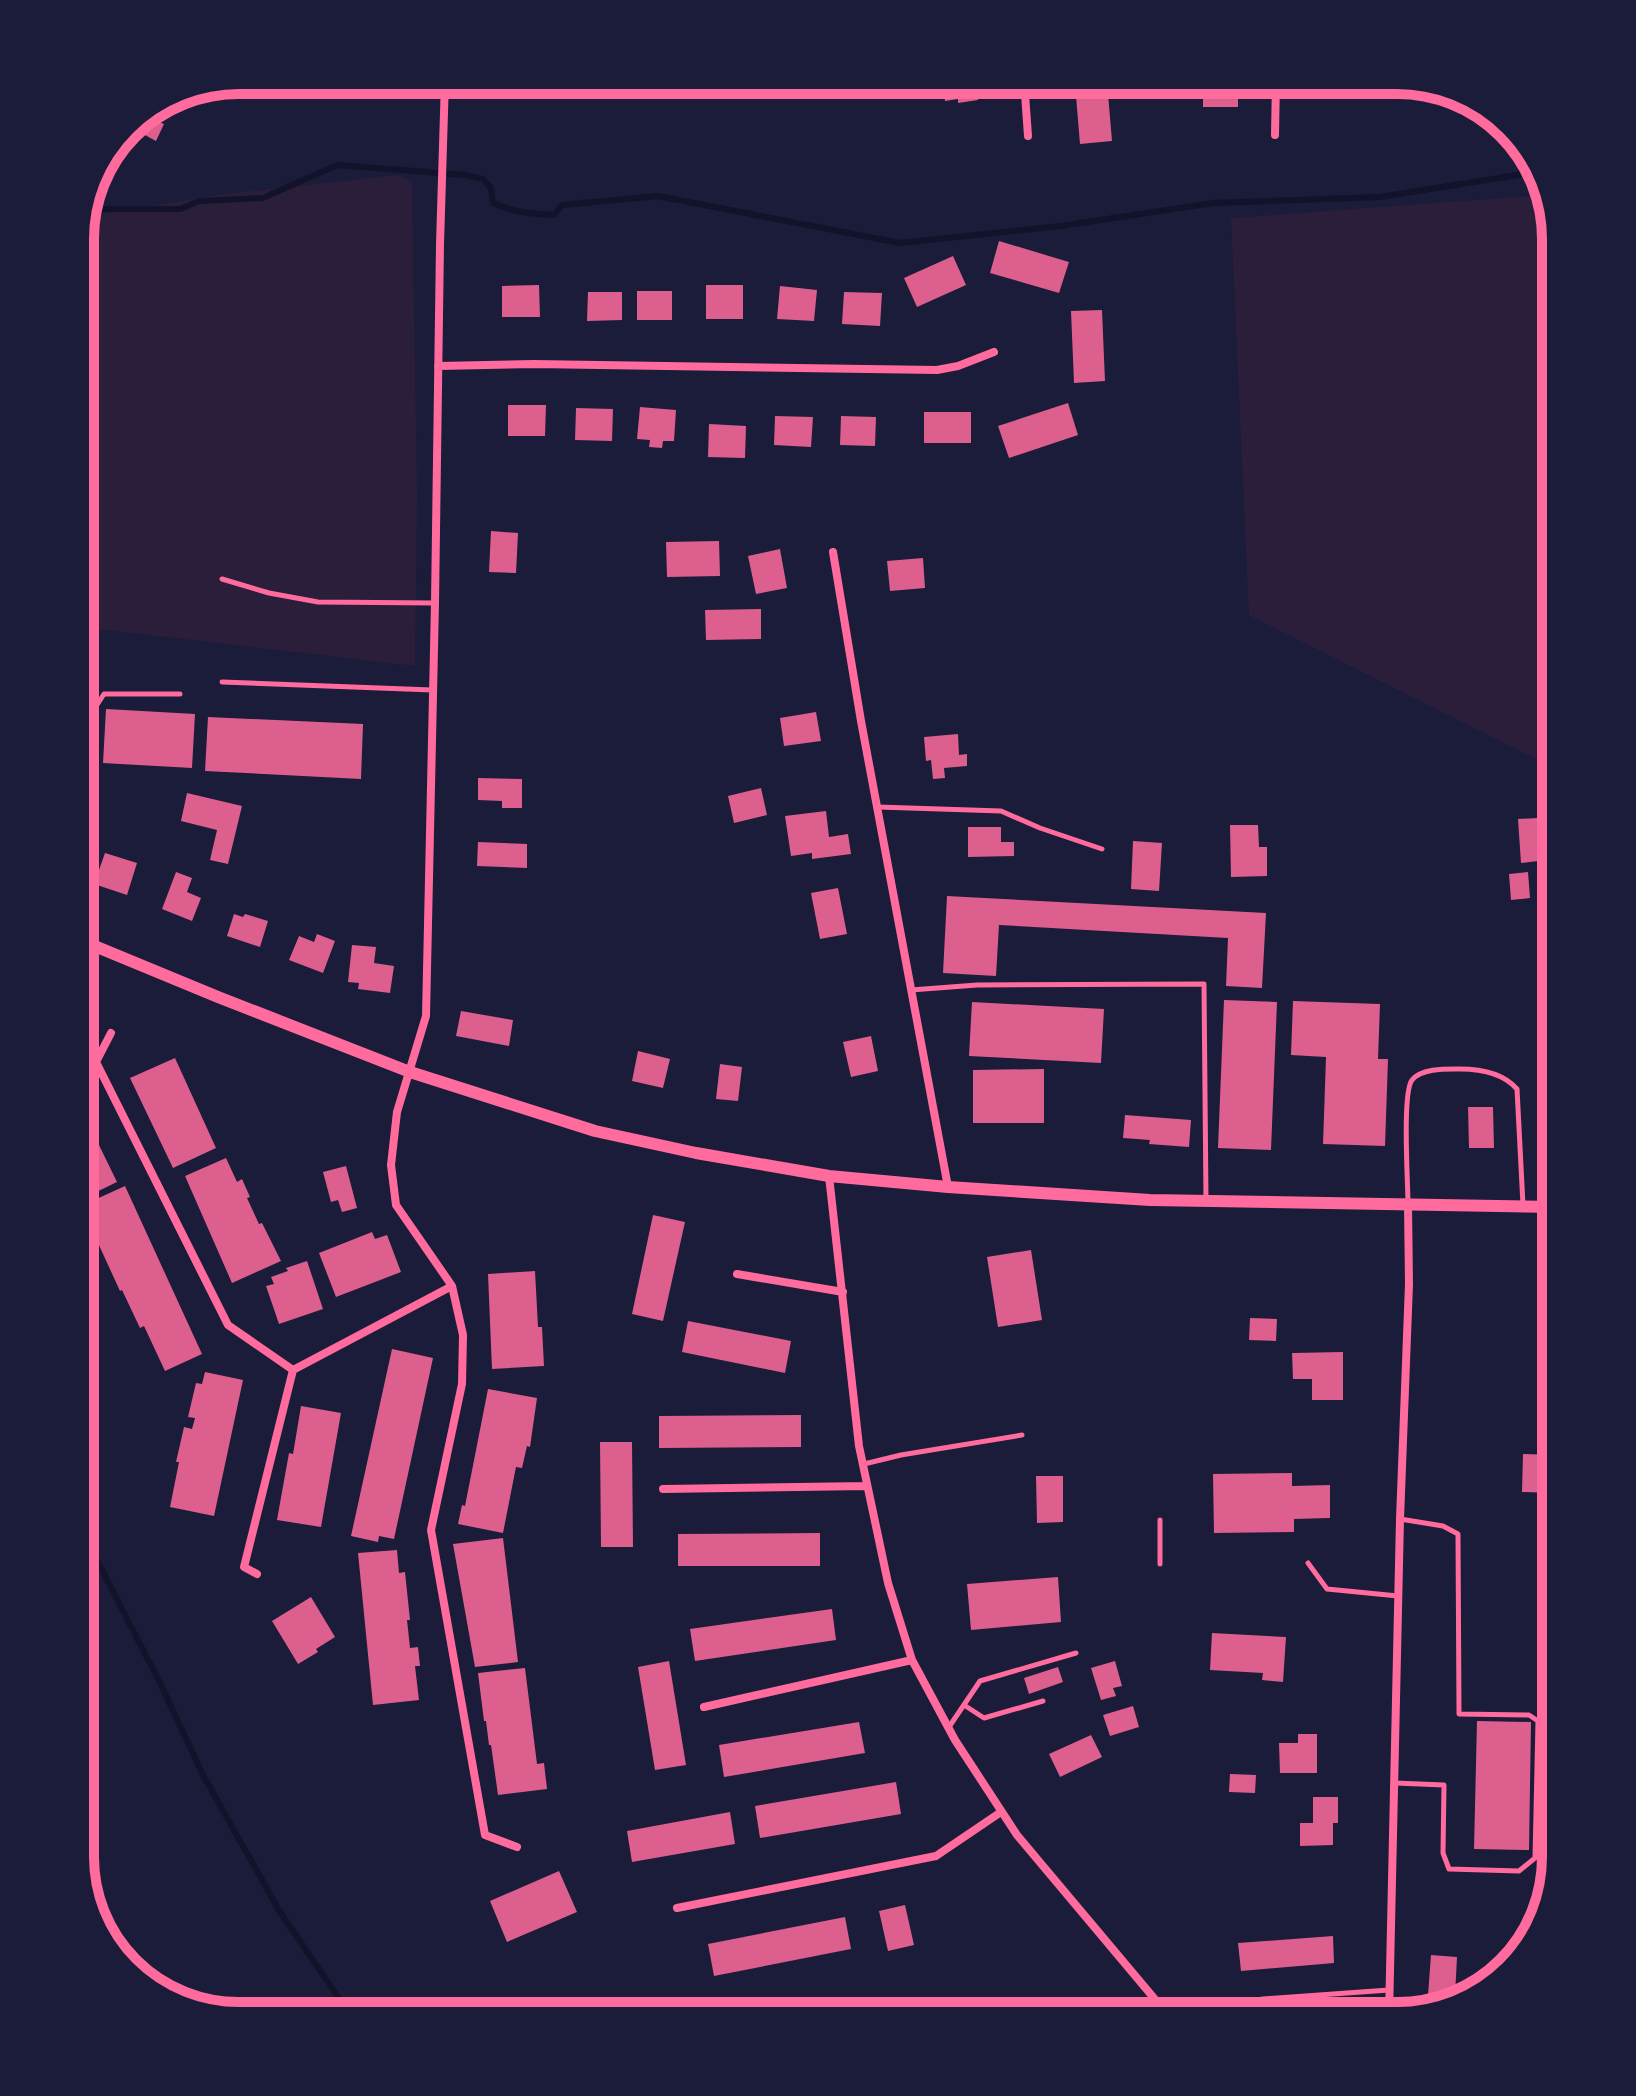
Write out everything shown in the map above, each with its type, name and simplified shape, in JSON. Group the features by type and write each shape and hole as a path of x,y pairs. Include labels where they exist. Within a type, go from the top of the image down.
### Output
{"street":[{"path":"444,94 426,1016 397,1112 391,1165 396,1205 452,1286 463,1335 462,1384 431,1530 485,1835 517,1847"},
{"path":"1025,94 1028,136"},
{"path":"1275,135 1276,94"},
{"path":"438,366 534,364 937,370 958,366 994,352"},
{"path":"833,552 948,1187"},
{"path":"94,946 410,1072 595,1131 696,1153 829,1176 948,1187 1206,1202 1542,1207"},
{"path":"111,1033 96,1062 228,1325 293,1370"},
{"path":"829,1176 859,1446 888,1583 912,1660 949,1728 1017,1835 1157,2002"},
{"path":"1390,2002 1400,1519 1409,1284 1408,1205"},
{"path":"737,1274 843,1292"},
{"path":"257,1574 244,1567 293,1370 452,1286"},
{"path":"663,1489 867,1486"},
{"path":"704,1707 912,1660"},
{"path":"677,1908 936,1856 1001,1812"}],"lane":[{"path":"222,579 269,593 318,602 435,603"},
{"path":"222,682 433,690"},
{"path":"94,709 104,694 180,694"},
{"path":"877,807 1001,811 1102,849"},
{"path":"911,990 977,985 1204,984 1206,1202"},
{"path":"1408,1205 1408,1087 1414,1077 1424,1073 1461,1069 1495,1075 1510,1081 1517,1089 1523,1207"},
{"path":"863,1464 1022,1435"},
{"path":"1395,1783 1444,1785 1443,1853 1449,1869 1519,1871 1535,1858 1538,1721 1529,1715 1459,1714 1458,1534 1443,1526 1400,1519"},
{"path":"1160,1520 1160,1564"},
{"path":"1308,1563 1327,1589 1399,1596"},
{"path":"949,1728 980,1681 1076,1653"},
{"path":"964,1705 984,1718 1043,1701"},
{"path":"1245,2002 1390,1990"}],"shaded area":[{"path":"397,175 412,182 417,494 415,666 94,629 96,215 218,195"},
{"path":"1535,196 1542,239 1542,762 1249,615 1231,218"}],"building":[{"path":"944,94 977,94 978,100 958,103 958,99 945,101"},
{"path":"1076,94 1108,94 1112,141 1080,144"},
{"path":"1203,94 1238,94 1238,107 1203,107"},
{"path":"159,117 157,121 164,124 156,141 143,134 141,138 136,136"},
{"path":"999,241 1069,262 1059,293 990,273"},
{"path":"953,256 966,285 917,307 904,278"},
{"path":"539,285 540,317 502,317 502,286"},
{"path":"706,285 743,285 743,319 706,319"},
{"path":"780,286 817,290 814,321 777,319"},
{"path":"637,291 672,291 672,320 637,320"},
{"path":"588,292 622,292 622,320 587,321"},
{"path":"844,292 882,293 880,326 842,324"},
{"path":"1102,310 1105,381 1074,383 1071,311"},
{"path":"1068,403 1078,435 1009,458 998,426"},
{"path":"508,405 546,405 545,436 508,436"},
{"path":"640,407 676,410 674,441 663,441 662,448 649,447 650,440 637,439"},
{"path":"576,408 613,409 612,441 575,440"},
{"path":"924,412 971,412 971,443 924,443"},
{"path":"775,416 813,417 811,447 774,445"},
{"path":"841,416 876,417 875,446 840,445"},
{"path":"709,424 746,426 745,458 708,457"},
{"path":"491,531 518,533 516,573 489,572"},
{"path":"719,541 720,576 667,577 666,542"},
{"path":"780,549 787,588 756,594 748,556"},
{"path":"923,558 925,588 890,591 887,561"},
{"path":"761,609 761,639 706,640 705,610"},
{"path":"106,709 195,714 192,768 103,763"},
{"path":"816,712 821,741 784,746 780,718"},
{"path":"208,717 363,724 361,779 205,771"},
{"path":"958,734 959,755 967,754 967,766 944,768 945,778 933,779 931,760 926,761 924,737"},
{"path":"478,778 522,779 522,808 502,808 502,801 478,800"},
{"path":"761,788 767,815 734,823 728,796"},
{"path":"187,793 242,806 228,864 210,860 217,830 181,821"},
{"path":"826,811 829,837 848,834 851,854 812,859 812,853 791,856 785,816"},
{"path":"1538,818 1538,825 1542,825 1542,853 1537,854 1538,861 1521,863 1518,819"},
{"path":"1230,825 1258,825 1259,847 1267,847 1267,876 1231,877"},
{"path":"968,827 1001,827 1001,842 1014,842 1014,856 968,857"},
{"path":"1133,841 1162,843 1159,891 1131,889"},
{"path":"478,842 527,844 527,868 477,866"},
{"path":"105,853 137,863 127,895 94,884"},
{"path":"176,872 192,878 187,892 201,898 192,921 162,909"},
{"path":"1528,872 1530,898 1511,900 1509,874"},
{"path":"838,888 847,934 820,939 811,893"},
{"path":"947,896 1266,913 1262,988 1226,986 1228,938 999,925 996,976 943,973"},
{"path":"234,914 268,921 260,947 227,936"},
{"path":"317,934 335,941 323,973 289,960 299,936 314,942"},
{"path":"352,945 376,947 374,963 394,966 390,993 358,989 359,983 348,982"},
{"path":"1224,1000 1277,1002 1271,1150 1218,1148"},
{"path":"1293,1001 1380,1004 1378,1059 1388,1059 1385,1146 1323,1144 1326,1057 1291,1055"},
{"path":"972,1002 1104,1009 1101,1063 969,1056"},
{"path":"461,1011 513,1020 509,1046 456,1036"},
{"path":"871,1036 878,1071 851,1077 843,1042"},
{"path":"638,1051 670,1059 663,1088 632,1081"},
{"path":"175,1058 216,1148 173,1168 130,1078"},
{"path":"720,1064 742,1067 738,1101 716,1099"},
{"path":"1044,1069 1044,1123 973,1123 973,1070"},
{"path":"1468,1107 1493,1107 1494,1148 1469,1148"},
{"path":"1125,1115 1191,1120 1189,1147 1149,1144 1150,1140 1123,1138"},
{"path":"94,1135 117,1182 94,1193"},
{"path":"226,1158 237,1182 242,1179 259,1224 262,1223 281,1261 232,1283 185,1176"},
{"path":"346,1166 357,1208 342,1212 338,1200 331,1202 323,1172"},
{"path":"125,1186 202,1354 165,1371 144,1326 140,1328 120,1291 94,1234 94,1200"},
{"path":"653,1215 685,1222 663,1321 632,1314"},
{"path":"372,1232 375,1239 387,1235 401,1272 336,1297 319,1253"},
{"path":"1031,1250 1042,1320 998,1327 987,1257"},
{"path":"307,1261 323,1309 279,1324 266,1286 274,1284 271,1277"},
{"path":"535,1271 544,1366 492,1369 488,1274"},
{"path":"1250,1318 1277,1319 1276,1341 1249,1340"},
{"path":"688,1321 791,1341 785,1373 682,1352"},
{"path":"392,1349 433,1358 394,1539 379,1536 378,1542 351,1536"},
{"path":"1343,1352 1343,1400 1312,1400 1312,1379 1293,1379 1292,1353"},
{"path":"205,1372 243,1380 214,1516 170,1507 184,1427 192,1429 195,1418 188,1417 196,1383 202,1384"},
{"path":"488,1389 537,1398 530,1447 527,1446 522,1468 516,1467 503,1533 458,1524 462,1505 465,1506"},
{"path":"301,1406 341,1413 321,1527 277,1520"},
{"path":"801,1415 801,1447 659,1448 659,1416"},
{"path":"600,1442 632,1442 633,1547 601,1547"},
{"path":"1523,1454 1542,1455 1542,1493 1522,1492"},
{"path":"1292,1473 1292,1486 1330,1485 1330,1518 1294,1519 1294,1532 1214,1533 1213,1474"},
{"path":"1036,1476 1063,1476 1063,1522 1037,1523"},
{"path":"820,1533 820,1566 678,1566 678,1534"},
{"path":"503,1538 518,1662 475,1667 453,1544"},
{"path":"397,1550 399,1573 405,1572 410,1648 418,1647 420,1666 415,1666 419,1700 373,1705 358,1553"},
{"path":"1058,1577 1061,1622 971,1630 967,1584"},
{"path":"311,1597 335,1637 298,1664 272,1621"},
{"path":"832,1609 836,1640 695,1661 690,1629"},
{"path":"1212,1633 1286,1637 1283,1682 1262,1680 1263,1673 1210,1670"},
{"path":"669,1661 686,1765 655,1770 638,1667"},
{"path":"1115,1661 1122,1686 1113,1688 1116,1696 1101,1700 1091,1668"},
{"path":"1058,1667 1063,1682 1029,1694 1024,1678"},
{"path":"525,1668 537,1764 544,1763 547,1789 498,1795 478,1673"},
{"path":"1133,1706 1139,1727 1110,1736 1103,1715"},
{"path":"1477,1721 1531,1722 1529,1850 1474,1849"},
{"path":"859,1722 865,1753 724,1777 719,1745"},
{"path":"1298,1734 1317,1734 1317,1773 1280,1773 1279,1743 1298,1743"},
{"path":"1091,1735 1102,1757 1060,1777 1049,1754"},
{"path":"1230,1774 1256,1775 1255,1793 1229,1792"},
{"path":"896,1782 901,1814 760,1838 755,1806"},
{"path":"1313,1797 1338,1797 1338,1823 1333,1823 1333,1845 1300,1846 1300,1823 1313,1823"},
{"path":"730,1812 735,1844 632,1862 627,1831"},
{"path":"559,1871 577,1912 507,1942 490,1901"},
{"path":"905,1905 914,1945 888,1951 879,1911"},
{"path":"845,1917 851,1949 714,1976 708,1944"},
{"path":"1333,1936 1334,1963 1241,1971 1238,1943"},
{"path":"1431,1955 1457,1957 1455,1989 1439,1995 1428,1995"}],"waterway":[{"path":"97,209 180,209 199,201 263,198 337,165 483,179 491,188 493,203 530,213 554,215 562,205 658,196 900,243 1061,226 1213,203 1380,197 1526,174"},
{"path":"94,1554 203,1775 280,1912 341,2002"}]}
